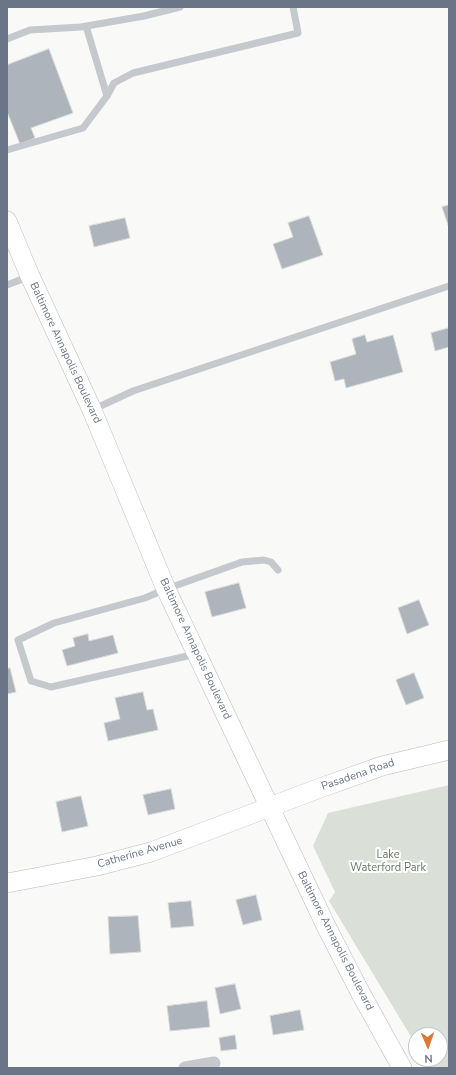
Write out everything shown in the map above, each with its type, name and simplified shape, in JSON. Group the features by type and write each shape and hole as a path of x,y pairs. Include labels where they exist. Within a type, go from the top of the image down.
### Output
{"main road":[{"name":"Baltimore Annapolis Boulevard","path":"7,221 30,276 92,410 166,589 196,654 269,808 360,992 402,1068"},
{"name":"Pasadena Road","path":"269,808 382,766 449,750"},
{"name":"Catherine Avenue","path":"7,883 97,866 151,852 269,808"}],"street":[{"path":"185,1068 214,1063"}],"lane":[{"path":"7,39 30,30 86,26 144,16 180,7"},
{"path":"7,150 83,128 107,96 114,83 133,73 298,33 292,7"},
{"path":"86,26 107,96"},
{"path":"7,285 30,276"},
{"path":"92,410 133,391 449,286"},
{"path":"196,654 50,687 31,681 18,640 54,623 145,598 166,589 250,561 264,560 271,562 278,570"}],"green space":[{"name":"Lake Waterford Park","path":"449,785 449,1068 429,1067 448,1067 448,1027 408,1027 408,1032 329,901 335,892 313,846 328,813"}],"building":[{"path":"49,49 73,113 31,128 35,138 20,144 8,114 7,115 7,65"},
{"path":"449,205 449,228 442,207"},
{"path":"309,216 323,255 282,269 273,244 293,237 288,223"},
{"path":"125,218 130,238 94,247 89,226"},
{"path":"449,328 449,347 435,351 431,333"},
{"path":"365,335 367,342 393,335 403,372 346,388 344,379 335,381 330,362 356,354 352,339"},
{"path":"239,583 246,608 212,617 205,592"},
{"path":"419,600 429,625 407,634 398,608"},
{"path":"88,634 89,641 113,635 118,653 67,666 62,650 75,646 73,638"},
{"path":"10,668 16,692 7,694 7,669"},
{"path":"414,673 424,698 406,705 396,680"},
{"path":"143,692 147,710 153,709 158,730 108,741 104,723 120,719 115,698"},
{"path":"171,789 175,809 148,815 143,795"},
{"path":"81,796 88,826 62,832 56,802"},
{"path":"256,895 262,920 243,925 236,900"},
{"path":"191,901 194,926 171,928 168,903"},
{"path":"138,916 141,952 110,954 108,917"},
{"path":"235,984 241,1009 220,1014 215,988"},
{"path":"207,1001 210,1027 170,1031 167,1006"},
{"path":"300,1010 304,1030 273,1035 270,1016"},
{"path":"235,1035 237,1049 221,1051 219,1038"}]}
